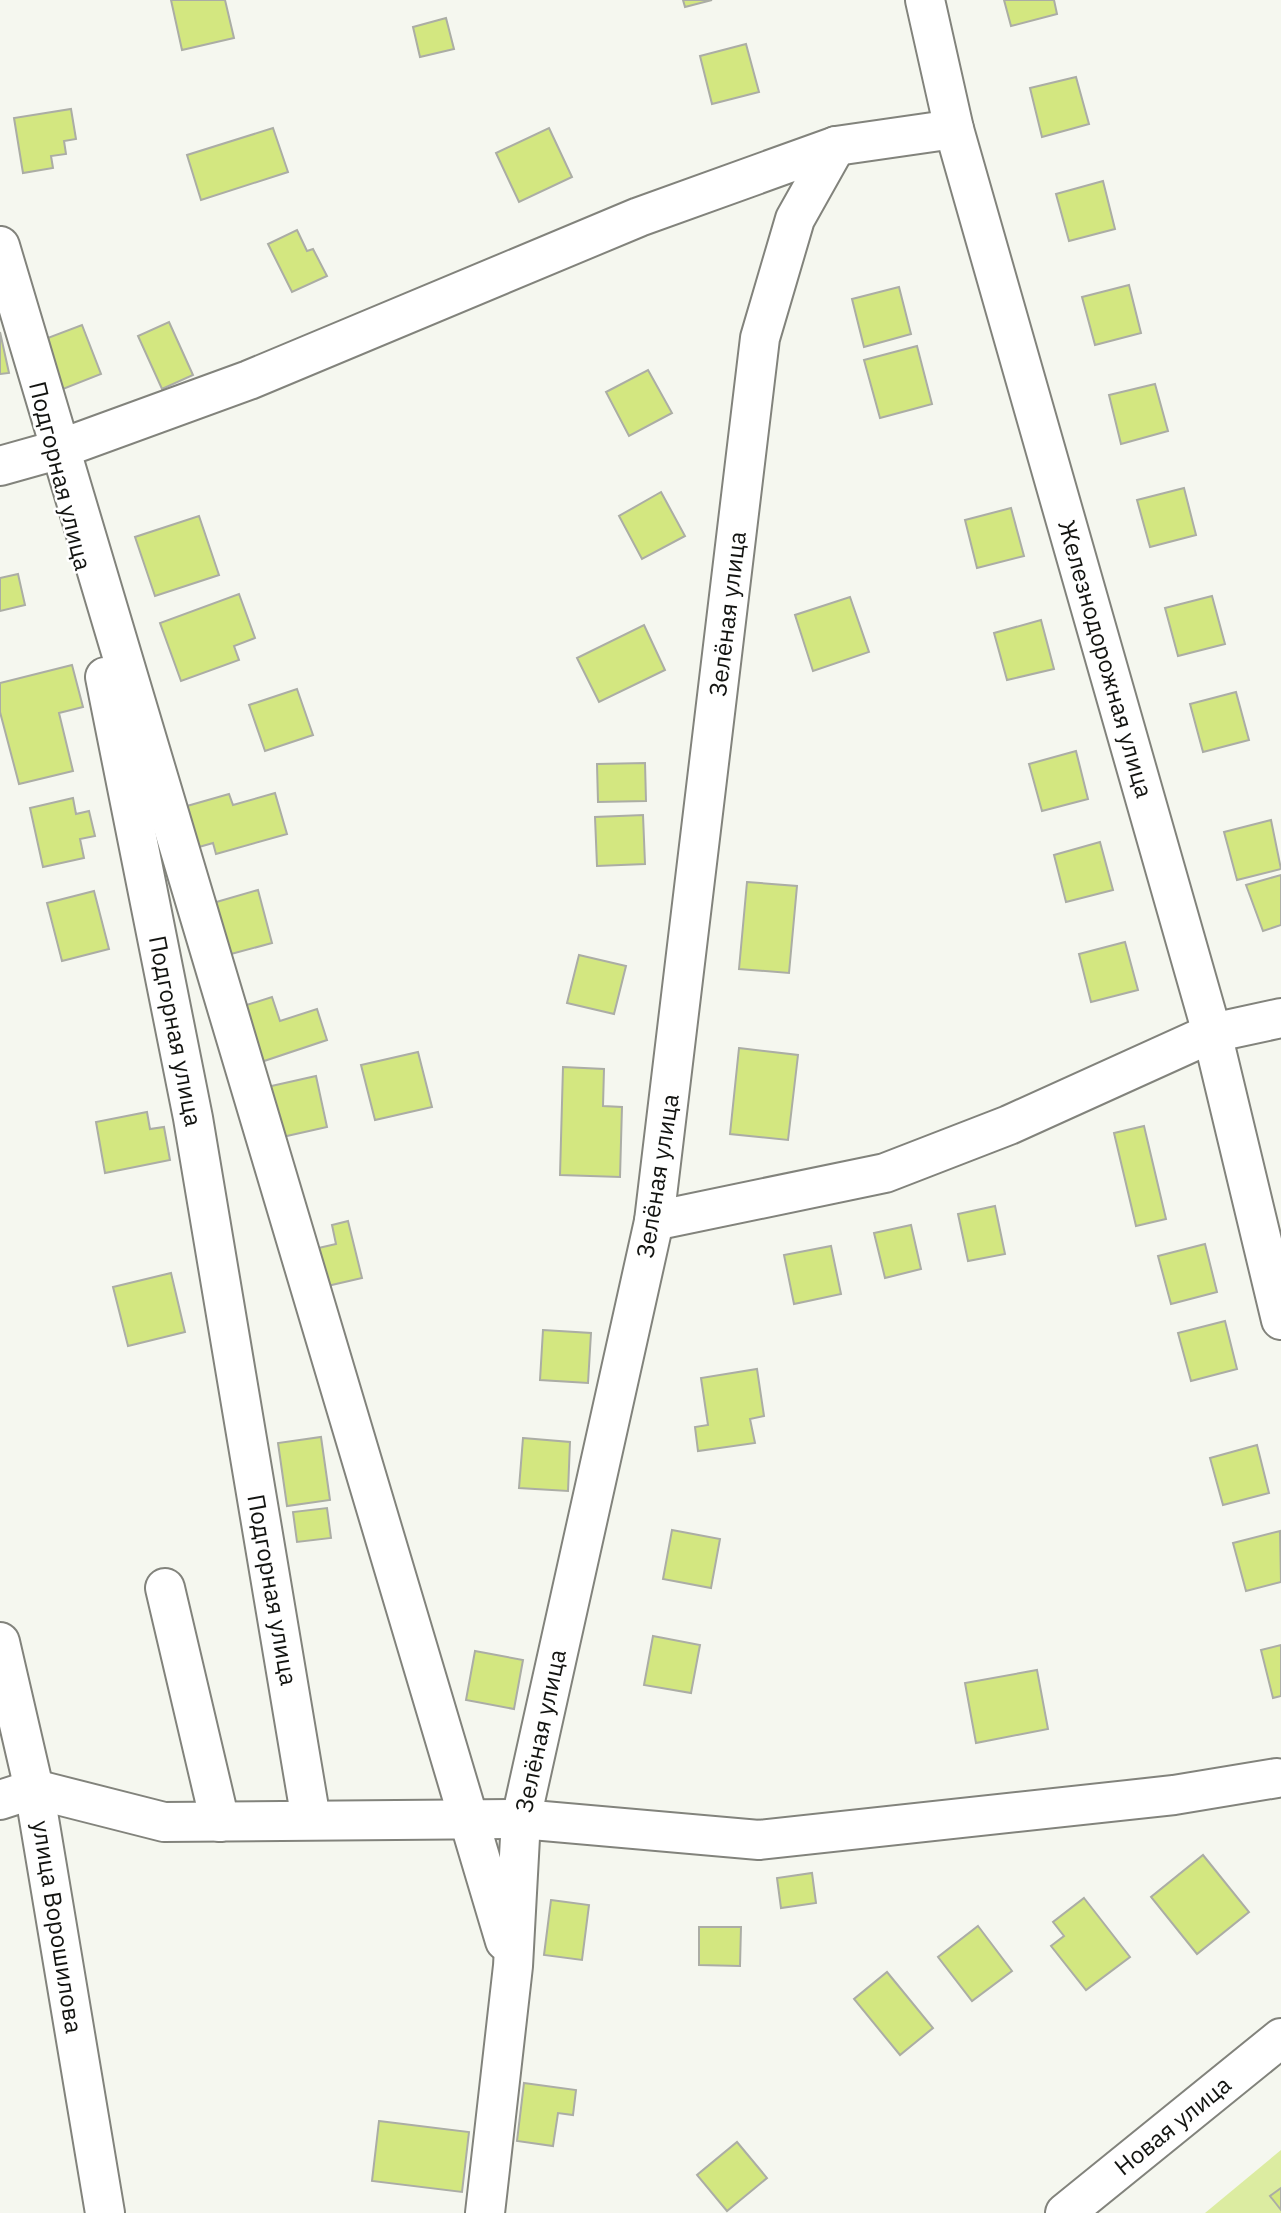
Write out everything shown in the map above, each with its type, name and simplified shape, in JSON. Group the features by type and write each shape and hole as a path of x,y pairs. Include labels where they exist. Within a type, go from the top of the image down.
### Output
{"street":[{"name":"Железнодорожная улица","path":"925,0 954,129 1212,1033 1281,1320"},
{"path":"0,466 57,450 249,380 639,217 836,146 954,129"},
{"name":"Зелёная улица","path":"485,2213 513,1966 521,1819 654,1222 760,338 795,219 836,146"},
{"path":"0,248 513,1966"},
{"name":"Подгорная улица","path":"0,248 70,498 192,1118 312,1820"},
{"path":"654,1222 885,1173 1009,1125 1212,1033 1281,1018"},
{"path":"165,1588 220,1822"},
{"name":"улица Ворошилова","path":"0,1642 17,1795 105,2213"},
{"path":"17,1795 164,1822 521,1819 759,1840 1174,1795 1277,1778"},
{"name":"Новая улица","path":"1065,2213 1281,2038"}],"green space":[{"path":"1281,2150 1281,2213 1205,2213"}],"building":[{"path":"171,0 225,0 234,38 182,50"},
{"path":"683,0 712,0 685,7"},
{"path":"1004,0 1054,0 1057,14 1011,26"},
{"path":"446,18 454,49 420,57 413,27"},
{"path":"746,44 759,92 712,104 700,56"},
{"path":"1076,77 1089,124 1042,137 1030,88"},
{"path":"71,109 76,139 64,141 66,154 51,156 53,168 23,173 14,118"},
{"path":"273,128 288,172 201,200 187,155"},
{"path":"549,128 572,177 519,202 496,153"},
{"path":"1103,181 1115,229 1069,241 1056,194"},
{"path":"297,230 307,251 313,249 327,276 292,292 268,244"},
{"path":"1129,285 1141,333 1095,345 1082,297"},
{"path":"899,287 911,334 864,347 852,299"},
{"path":"169,322 193,375 162,389 138,336"},
{"path":"82,325 101,374 63,389 45,339"},
{"path":"0,332 9,373 0,374"},
{"path":"917,346 932,404 880,418 864,360"},
{"path":"648,370 672,413 629,436 606,392"},
{"path":"1155,384 1168,431 1121,444 1109,395"},
{"path":"1184,488 1196,535 1150,547 1137,500"},
{"path":"661,492 685,536 642,559 619,516"},
{"path":"1011,508 1024,556 977,568 965,520"},
{"path":"199,516 219,575 155,596 135,537"},
{"path":"18,574 25,605 0,611 0,578"},
{"path":"239,594 255,638 234,646 239,660 181,681 160,623"},
{"path":"1212,596 1225,644 1178,656 1165,608"},
{"path":"850,597 869,652 813,671 795,615"},
{"path":"1041,620 1054,669 1007,680 994,633"},
{"path":"644,625 665,670 599,702 577,658"},
{"path":"72,665 83,707 59,713 73,771 19,784 0,712 0,683"},
{"path":"297,689 313,735 265,751 249,705"},
{"path":"1236,692 1249,740 1203,752 1190,704"},
{"path":"1076,751 1088,799 1042,811 1029,764"},
{"path":"645,763 646,801 598,802 597,764"},
{"path":"275,793 287,834 216,854 213,843 192,849 180,808 229,794 233,805"},
{"path":"73,798 76,814 89,811 95,836 80,839 84,858 43,867 30,808"},
{"path":"643,815 645,864 597,866 595,817"},
{"path":"1271,820 1281,869 1237,880 1224,832"},
{"path":"1100,842 1113,890 1066,902 1054,855"},
{"path":"1281,875 1281,925 1263,931 1246,885"},
{"path":"747,882 797,886 789,973 739,969"},
{"path":"258,890 272,943 220,957 206,905"},
{"path":"94,891 109,949 62,961 47,903"},
{"path":"1125,942 1138,990 1091,1002 1079,954"},
{"path":"579,955 626,966 614,1014 567,1003"},
{"path":"272,997 280,1021 317,1009 327,1040 252,1065 234,1009"},
{"path":"739,1048 798,1055 788,1140 730,1134"},
{"path":"418,1052 432,1107 375,1120 361,1065"},
{"path":"563,1067 604,1069 603,1106 622,1107 620,1177 560,1175"},
{"path":"316,1076 327,1127 269,1140 258,1089"},
{"path":"147,1112 150,1129 164,1127 170,1160 105,1173 96,1122"},
{"path":"1144,1126 1166,1219 1136,1226 1114,1133"},
{"path":"995,1206 1005,1254 968,1261 958,1214"},
{"path":"348,1221 362,1278 310,1290 301,1252 336,1244 332,1225"},
{"path":"911,1225 921,1269 885,1278 874,1233"},
{"path":"1205,1244 1217,1292 1171,1304 1158,1256"},
{"path":"831,1246 841,1294 794,1304 784,1255"},
{"path":"171,1273 185,1332 128,1346 113,1287"},
{"path":"1225,1321 1237,1369 1191,1381 1178,1333"},
{"path":"543,1330 591,1333 588,1383 540,1380"},
{"path":"757,1369 764,1416 750,1419 755,1443 698,1451 695,1427 708,1425 701,1378"},
{"path":"321,1437 330,1500 287,1506 278,1443"},
{"path":"523,1438 570,1442 568,1491 519,1488"},
{"path":"1257,1445 1269,1493 1223,1505 1210,1458"},
{"path":"327,1508 331,1538 297,1542 293,1512"},
{"path":"672,1530 720,1539 711,1588 663,1579"},
{"path":"1280,1531 1281,1582 1246,1591 1233,1543"},
{"path":"653,1636 700,1645 691,1693 644,1685"},
{"path":"1281,1645 1281,1696 1273,1698 1261,1650"},
{"path":"475,1651 523,1660 514,1709 466,1700"},
{"path":"1037,1670 1048,1729 976,1743 965,1683"},
{"path":"1203,1855 1249,1912 1197,1954 1151,1897"},
{"path":"812,1873 816,1903 781,1908 777,1878"},
{"path":"1084,1898 1130,1957 1086,1990 1051,1946 1064,1936 1053,1922"},
{"path":"551,1900 589,1905 582,1960 544,1955"},
{"path":"978,1926 1012,1971 972,2001 938,1957"},
{"path":"699,1927 741,1927 740,1966 699,1965"},
{"path":"887,1972 933,2028 900,2055 854,1999"},
{"path":"524,2083 576,2090 573,2115 558,2113 553,2146 517,2141"},
{"path":"379,2121 469,2132 462,2192 372,2181"},
{"path":"737,2142 767,2178 727,2211 697,2175"},
{"path":"1281,2188 1281,2210 1270,2196"}]}
